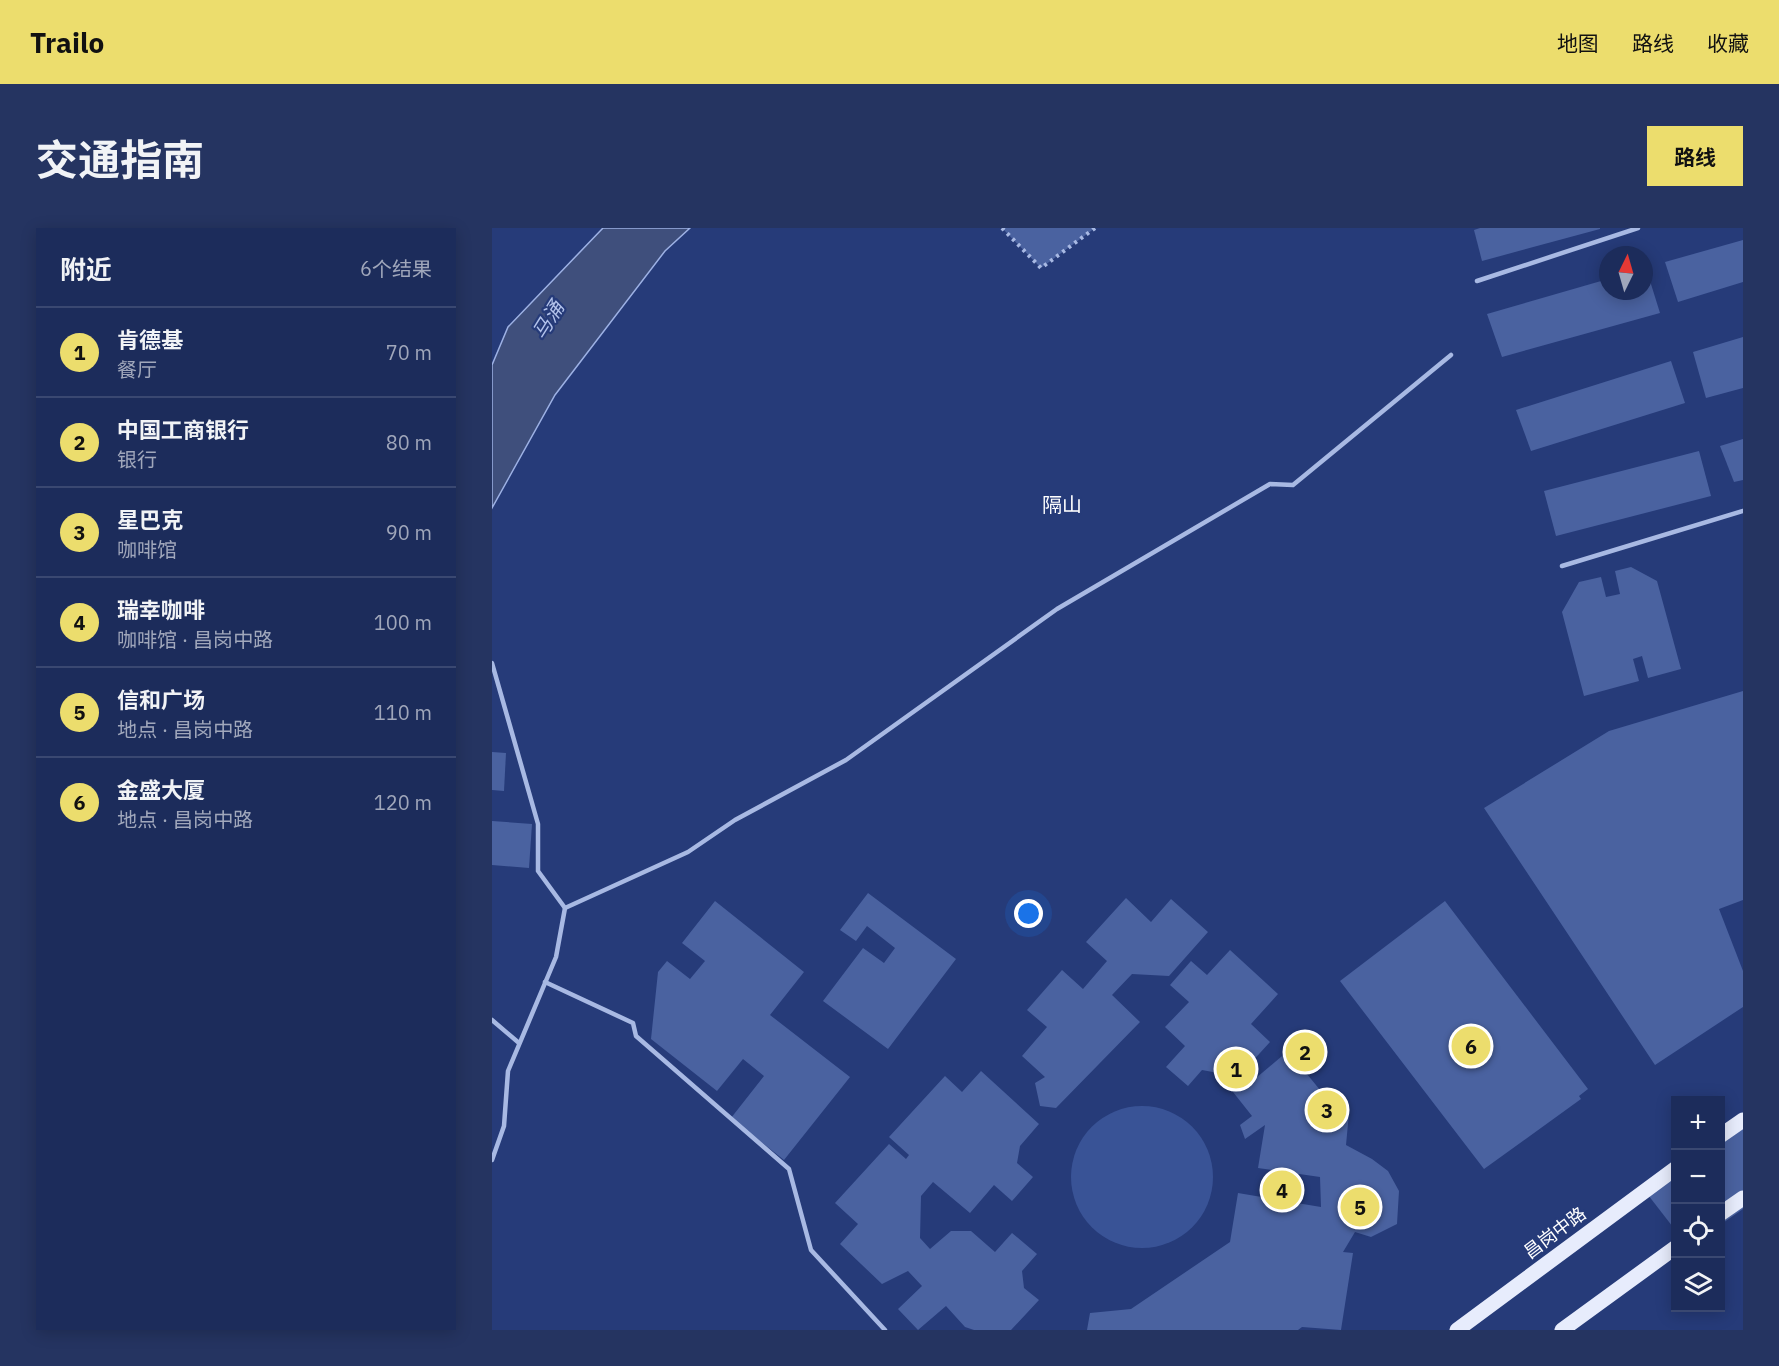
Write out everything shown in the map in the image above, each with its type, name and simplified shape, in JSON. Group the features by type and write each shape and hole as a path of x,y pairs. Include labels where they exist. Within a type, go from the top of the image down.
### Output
{"main road":[{"path":"1725,1133 1743,1120"},
{"name":"昌岗中路","path":"1457,1330 1671,1172"},
{"path":"1725,1211 1743,1198"},
{"path":"1562,1330 1671,1251"}],"lane":[{"path":"1477,280 1638,228"},
{"path":"565,908 688,852 735,820 846,760 1057,609 1270,484 1293,485 1451,355"},
{"path":"1562,567 1743,510"},
{"path":"492,663 538,824 538,871 565,908 556,957 508,1071 504,1126 492,1160"},
{"path":"545,982 633,1023 636,1036 789,1169 812,1250 885,1330"},
{"path":"492,1020 519,1043"}],"path":[{"path":"1002,228 1041,268 1095,228"}],"shaded area":[{"path":"1142,1106 1169,1112 1192,1127 1207,1150 1213,1177 1207,1204 1192,1227 1169,1242 1142,1248 1115,1242 1092,1227 1077,1204 1071,1177 1077,1150 1092,1127 1115,1112"}],"water":[{"name":"马涌","path":"603,228 690,228 665,251 555,395 492,508 492,365 508,327"}],"building":[{"path":"1002,228 1095,228 1041,268"},
{"path":"1480,228 1600,229 1482,261 1474,230"},
{"path":"1743,240 1743,282 1678,302 1665,262"},
{"path":"1599,282 1599,300 1653,300 1653,290 1660,313 1502,357 1487,314"},
{"path":"1743,337 1743,388 1706,398 1693,352"},
{"path":"1671,361 1685,403 1531,451 1516,410"},
{"path":"1743,439 1743,480 1734,482 1720,446"},
{"path":"1699,451 1711,496 1556,536 1544,491"},
{"path":"1631,567 1657,581 1681,669 1648,678 1642,656 1633,659 1639,681 1584,696 1562,612 1579,582 1601,577 1606,597 1620,594 1615,571"},
{"path":"1743,691 1743,900 1719,909 1743,971 1743,1007 1655,1065 1484,808 1609,731"},
{"path":"492,752 506,753 504,791 492,790"},
{"path":"492,821 532,824 529,868 492,865"},
{"path":"868,893 956,959 888,1049 823,1001 863,948 884,963 895,948 867,926 856,941 840,930"},
{"path":"1126,898 1151,922 1171,899 1208,932 1169,976 1132,974 1112,995 1140,1022 1056,1108 1040,1106 1035,1083 1045,1077 1022,1056 1047,1027 1027,1010 1062,970 1083,989 1107,961 1086,942"},
{"path":"715,901 804,972 770,1015 850,1077 784,1160 731,1118 764,1076 743,1059 717,1091 651,1039 658,972 667,961 690,979 705,961 682,943"},
{"path":"1445,901 1588,1089 1579,1096 1581,1099 1484,1169 1340,981"},
{"path":"1230,950 1278,994 1251,1024 1270,1042 1249,1065 1256,1078 1288,1051 1325,1096 1341,1094 1349,1113 1346,1145 1388,1171 1399,1191 1397,1224 1371,1237 1355,1232 1343,1252 1353,1253 1341,1330 1302,1327 1298,1330 1087,1330 1090,1313 1131,1309 1230,1242 1238,1193 1321,1207 1320,1177 1258,1168 1265,1125 1245,1139 1240,1125 1252,1116 1218,1073 1202,1070 1188,1086 1166,1067 1185,1046 1165,1027 1189,1002 1170,985 1191,961 1207,975"},
{"path":"981,1071 1039,1124 1020,1146 1017,1163 1033,1177 1012,1201 994,1185 970,1213 933,1182 921,1196 920,1238 930,1249 951,1231 971,1231 995,1252 1012,1233 1037,1254 1022,1271 1024,1288 1039,1300 1011,1330 974,1330 965,1327 946,1306 918,1330 898,1309 922,1286 908,1271 882,1284 840,1244 858,1224 835,1203 889,1144 906,1159 909,1155 889,1137 945,1076 962,1092"},
{"path":"1743,1119 1743,1209 1725,1222 1725,1150 1725,1132"},
{"path":"1671,1173 1671,1225 1645,1191"}],"place":[{"name":"金盛大厦","path":"1471,1046"},
{"name":"中国工商银行","path":"1305,1052"},
{"name":"肯德基","path":"1236,1069"},
{"name":"星巴克","path":"1327,1110"},
{"name":"瑞幸咖啡","path":"1282,1190"},
{"name":"信和广场","path":"1360,1207"}],"district":[{"name":"隔山","path":"1062,505"}]}
